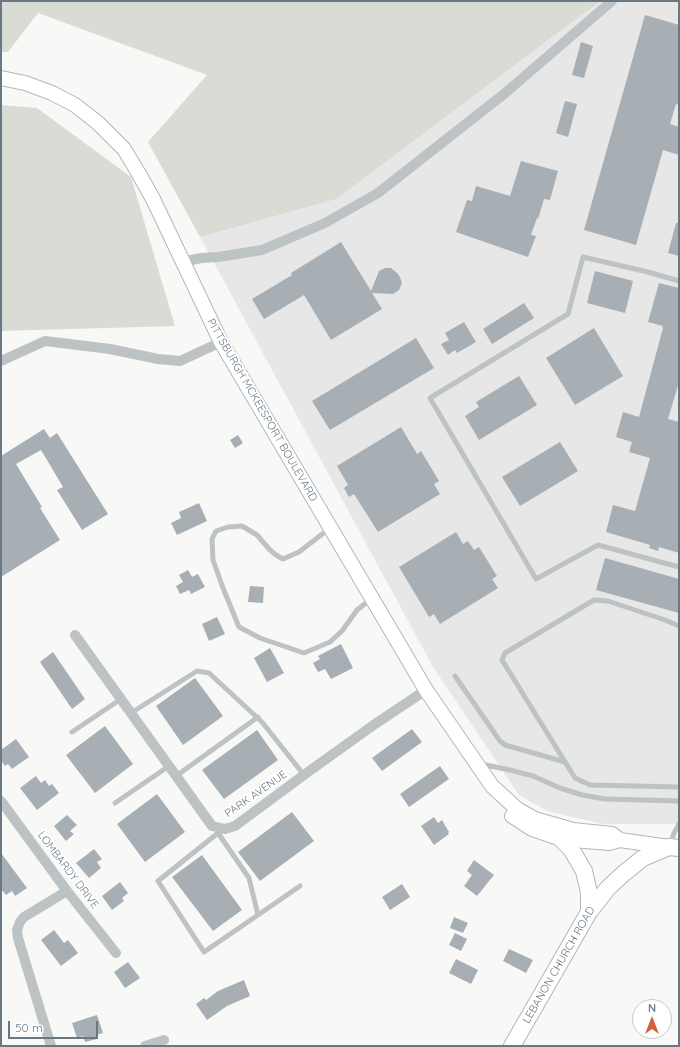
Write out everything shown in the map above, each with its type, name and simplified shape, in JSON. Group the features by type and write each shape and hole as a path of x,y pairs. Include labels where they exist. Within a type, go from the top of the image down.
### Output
{"main road":[{"name":"PITTSBURGH MCKEESPORT BOULEVARD","path":"1,78 25,83 52,93 75,105 98,123 124,149 153,199 221,342 426,690 492,786 517,809 535,819 573,830 612,834 620,840"},
{"name":"PITTSBURGH MCKEESPORT BOULEVARD","path":"492,786 496,800 511,815 532,829 561,839 609,843 620,840 674,848"},
{"path":"561,839 571,849 584,871 589,893 589,912"},
{"name":"LEBANON CHURCH ROAD","path":"512,1046 589,912 608,888 643,858 674,848"}],"street":[{"path":"182,262 262,250 325,224 378,193 504,94 612,1"},
{"path":"1,361 45,341 110,349 158,359 180,360 221,342"},
{"name":"PARK AVENUE","path":"75,635 212,826 221,831 235,826 375,724 426,690"},
{"name":"LOMBARDY DRIVE","path":"1,801 116,953"},
{"path":"52,1046 18,938 17,930 24,917 67,890"},
{"path":"145,1046 164,1040"}],"lane":[{"path":"679,280 583,257 568,314 430,398 536,579 598,545 679,567"},
{"path":"330,528 299,552 283,559 269,549 257,534 242,526 228,526 216,531 212,539 213,560 239,627 260,638 304,653 330,642 342,631 357,610 372,599"},
{"path":"679,626 608,601 594,600 505,653 502,660 575,778 590,785 679,787"},
{"path":"131,713 197,671 209,673 258,717 304,775"},
{"path":"455,676 500,741 505,745 565,762"},
{"path":"72,732 121,699"},
{"path":"176,776 258,717"},
{"path":"476,763 533,776 560,788 582,795 605,799 679,802"},
{"path":"115,803 169,766"},
{"path":"674,848 674,833 679,824"},
{"path":"258,915 249,878 221,831 158,881 204,952 258,915 300,886"}],"shaded area":[{"path":"1,1 601,1 337,199 200,237 148,142 207,75 38,13 8,52 1,52"},
{"path":"601,1 679,1 679,824 602,824 547,811 519,795 433,667 200,237 337,199"},
{"path":"1,105 37,108 131,177 175,326 1,331"}],"building":[{"path":"645,15 679,25 679,105 676,104 670,124 679,127 679,155 663,150 636,245 584,230"},
{"path":"581,42 593,46 584,78 572,75"},
{"path":"565,101 577,104 568,137 556,133"},
{"path":"521,161 558,171 550,200 544,199 531,235 536,236 528,257 456,232 467,200 472,201 476,186 510,196"},
{"path":"676,223 679,223 679,256 668,253"},
{"path":"341,242 371,291 379,271 385,268 391,268 400,277 402,283 399,290 393,294 372,293 382,309 331,340 304,295 264,319 252,299 292,275 291,273"},
{"path":"595,271 633,281 625,313 587,303"},
{"path":"659,283 679,288 679,382 668,419 679,422 679,553 659,547 658,551 649,548 650,545 606,532 613,505 635,511 650,458 629,452 632,442 616,437 623,412 639,417 663,328 663,326 648,322"},
{"path":"524,303 534,318 492,344 483,329"},
{"path":"464,322 476,342 457,353 455,350 448,355 441,344 449,340 445,333"},
{"path":"594,328 623,376 575,405 546,358"},
{"path":"416,338 434,368 330,430 312,401"},
{"path":"519,376 537,405 479,440 465,416 479,407 476,402"},
{"path":"401,427 417,454 421,451 439,481 434,484 440,494 378,532 354,494 349,497 344,488 348,485 337,466"},
{"path":"44,429 50,438 57,433 108,514 82,530 57,490 63,487 41,450 16,464 42,507 40,508 60,540 1,577 1,456"},
{"path":"238,435 243,443 235,448 230,440"},
{"path":"560,442 578,471 520,506 502,477"},
{"path":"199,503 207,521 177,535 171,523 181,518 179,512"},
{"path":"456,532 463,544 468,541 474,550 479,547 497,576 492,579 498,588 440,624 434,614 429,617 399,567"},
{"path":"605,558 679,579 679,613 596,590"},
{"path":"188,570 192,577 198,574 205,587 191,594 189,590 180,594 176,586 183,582 179,575"},
{"path":"250,586 264,587 263,603 248,602"},
{"path":"217,617 225,634 209,641 202,624"},
{"path":"341,644 353,668 331,679 325,669 318,672 313,663 320,659 318,656"},
{"path":"270,648 284,673 267,682 254,658"},
{"path":"53,652 85,699 72,709 40,662"},
{"path":"195,678 223,716 183,745 156,706"},
{"path":"105,726 133,764 95,793 66,755"},
{"path":"412,729 422,742 382,771 372,758"},
{"path":"257,730 278,760 224,799 202,770"},
{"path":"16,739 29,757 12,769 8,764 5,766 1,760 1,750"},
{"path":"440,766 449,779 409,807 400,794"},
{"path":"36,776 41,783 45,780 49,786 52,784 59,793 37,810 20,788"},
{"path":"157,794 185,832 145,862 117,824"},
{"path":"292,812 314,841 260,881 238,852"},
{"path":"67,815 77,825 70,831 74,834 66,841 54,826"},
{"path":"434,817 438,823 442,820 449,834 434,845 421,826"},
{"path":"94,849 102,859 97,862 101,868 89,878 76,863"},
{"path":"1,853 27,888 15,896 12,891 6,895 1,889"},
{"path":"202,855 242,910 213,931 172,877"},
{"path":"474,860 494,875 477,896 464,886 472,875 467,871"},
{"path":"120,882 128,893 122,898 124,901 112,910 102,896"},
{"path":"402,884 410,897 390,910 382,897"},
{"path":"454,917 468,923 463,933 450,928"},
{"path":"54,930 64,943 68,940 78,953 61,966 41,940"},
{"path":"455,933 467,939 461,951 449,945"},
{"path":"509,949 533,960 526,973 503,961"},
{"path":"456,959 478,970 471,984 449,973"},
{"path":"128,962 140,978 125,988 114,972"},
{"path":"244,980 250,996 227,1006 207,1020 196,1004 204,998 206,1000 218,991"},
{"path":"97,1015 103,1033 96,1035 97,1039 85,1042 83,1036 77,1038 72,1023"}]}
